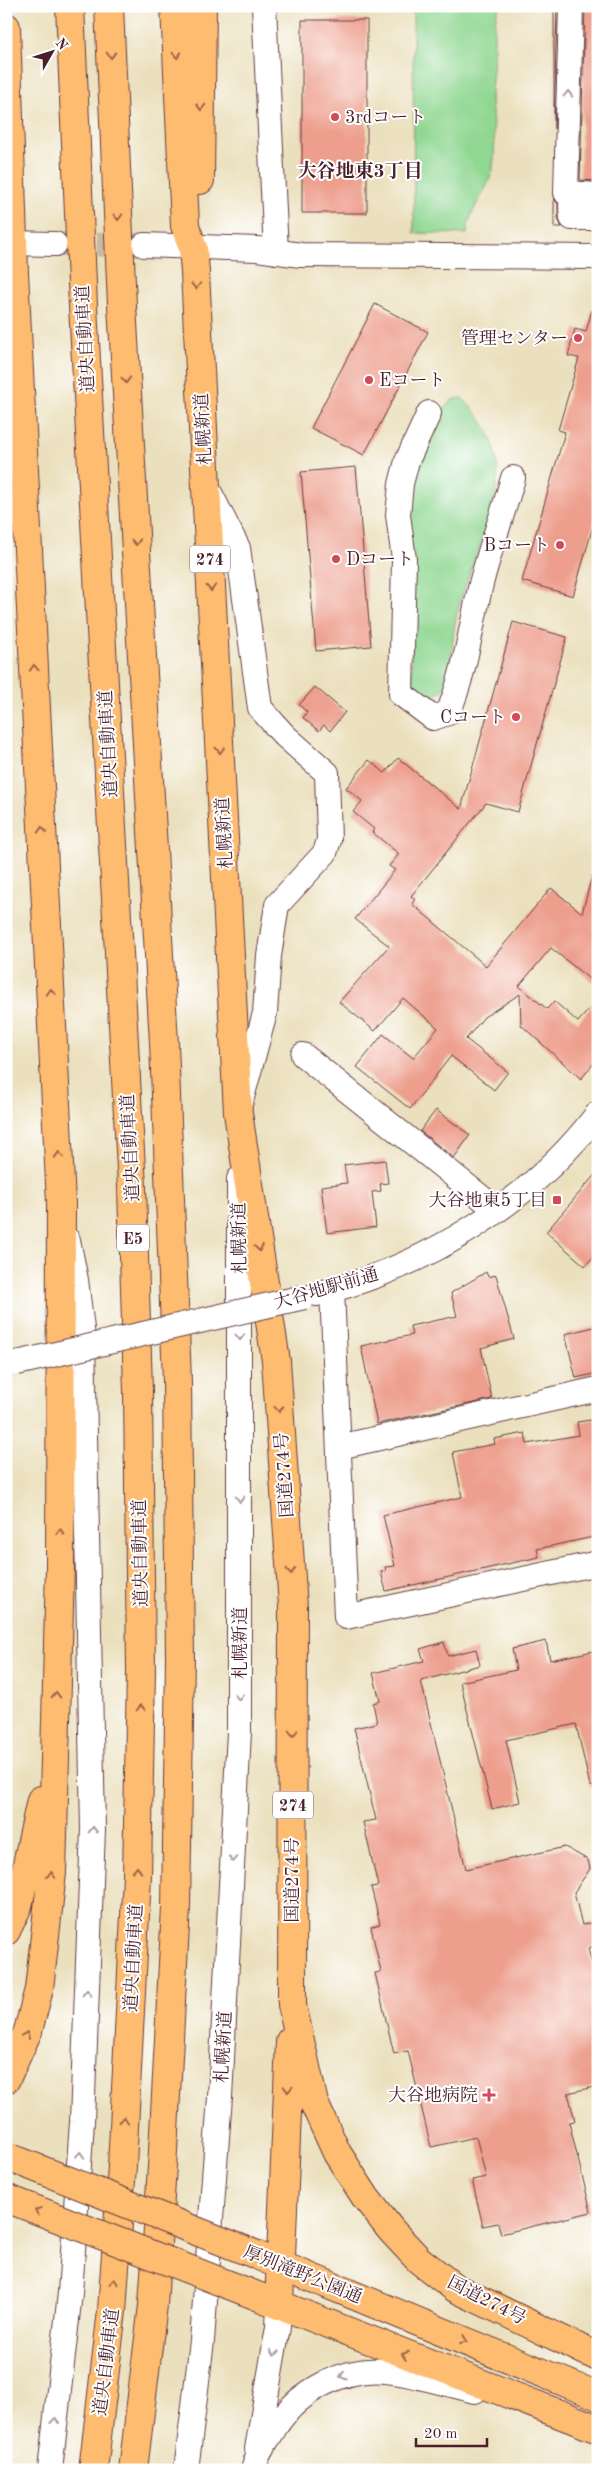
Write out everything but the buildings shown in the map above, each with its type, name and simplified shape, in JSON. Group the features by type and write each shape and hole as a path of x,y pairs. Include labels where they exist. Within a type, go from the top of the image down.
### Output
{"main road":[{"name":"道央自動車道","path":"70,6 84,316 132,1187 138,1391 141,1651 137,1876 122,2166 112,2311 93,2470"},
{"name":"E5","path":"109,6 122,304 164,1043 177,1381 180,1658 176,1907 164,2151 153,2305 134,2470"},
{"name":"札幌新道","path":"175,6 185,226 194,248 238,1113"},
{"path":"194,248 200,230 202,6"},
{"path":"6,27 9,243"},
{"path":"6,193 61,1203 60,1568 52,1873 40,1980 28,2031 6,2079"},
{"name":"国道274号","path":"238,1113 276,1361 293,1607 292,2005 314,2103 337,2153 366,2198 391,2230 419,2260 455,2288 598,2357"},
{"path":"6,1931 18,1906 55,1736"},
{"path":"279,2305 269,2260 292,2005"},
{"name":"厚別滝野公園通","path":"6,2156 269,2260 598,2396"},
{"path":"6,2198 598,2429"}],"street":[{"path":"264,6 276,252"},
{"path":"571,6 572,143 566,193 598,195"},
{"path":"571,205 572,218 598,218"},
{"path":"9,243 55,244"},
{"path":"144,246 257,249 301,255 598,257"},
{"path":"429,413 407,461 401,484 398,515 404,559 401,694 433,718 448,713 458,690 486,566 513,478"},
{"path":"206,484 238,548 260,708 284,735 326,773 329,840 325,853 277,905 269,956 265,1013 238,1113"},
{"path":"303,1055 497,1210"},
{"name":"札幌新道","path":"186,2470 202,2341 220,2097 239,1732 241,1368 238,1113"},
{"name":"大谷地駅前通","path":"11,1365 332,1290 359,1283 410,1262 441,1246 497,1210 539,1176 567,1149 598,1113"},
{"path":"50,2470 70,2293 82,2122 93,1829 83,1337 76,1280 61,1203"},
{"path":"332,1290 346,1617 598,1563"},
{"path":"339,1447 598,1389"},
{"path":"255,2464 278,2327 279,2305"},
{"path":"255,2464 282,2417 303,2396 343,2374 385,2371 528,2402"}],"green space":[{"path":"413,6 499,6 495,24 491,89 493,167 491,176 471,216 467,234 414,233"},
{"path":"462,398 484,424 495,450 497,477 493,505 456,618 448,686 434,696 421,695 412,687 409,487 437,417 452,400"}],"tunnel":[{"path":"61,244 138,245"}],"place":[{"name":"3rdコート","path":"335,117"},
{"name":"管理センター","path":"578,338"},
{"name":"Eコート","path":"369,380"},
{"name":"Bコート","path":"560,545"},
{"name":"Dコート","path":"336,559"},
{"name":"Cコート","path":"516,717"},
{"name":"大谷地東5丁目","path":"557,1200"},
{"name":"大谷地病院","path":"489,2095"}],"district":[{"name":"大谷地東3丁目","path":"360,170"}]}
